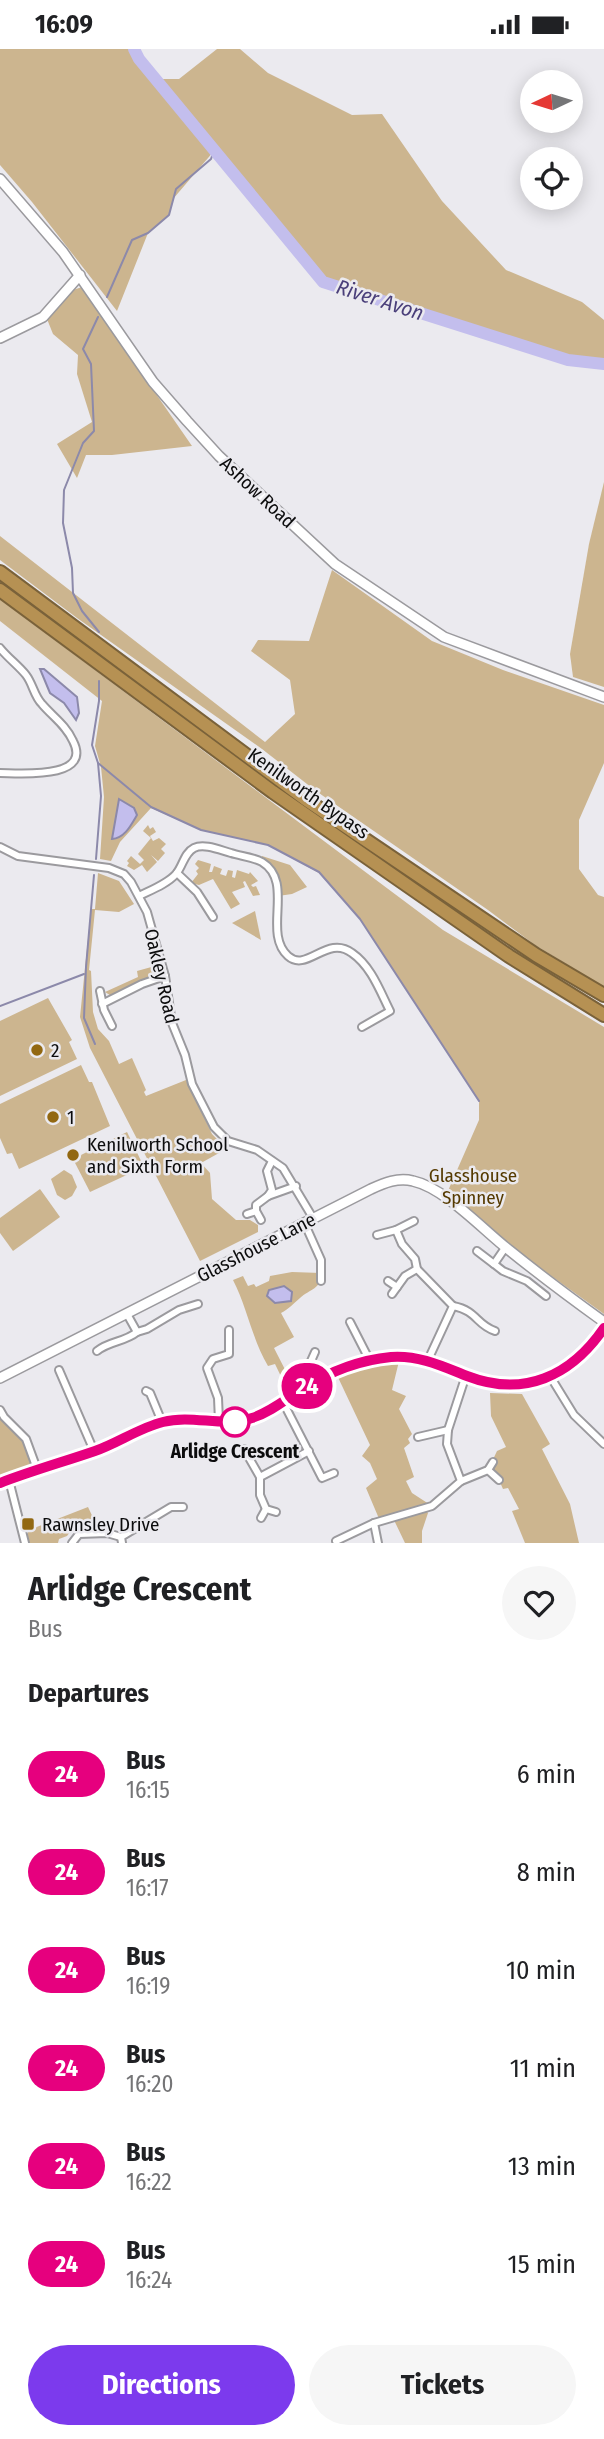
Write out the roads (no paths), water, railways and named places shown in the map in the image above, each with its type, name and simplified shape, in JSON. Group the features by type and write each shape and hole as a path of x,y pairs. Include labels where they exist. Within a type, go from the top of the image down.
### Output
{"highway":[{"name":"Kenilworth Bypass","path":"0,572 305,799 536,955 604,996"},
{"name":"Kenilworth Bypass","path":"0,590 273,792 509,956 604,1015"}],"main road":[{"name":"Ashow Road","path":"0,179 44,228 153,381 187,421 268,503 335,564 444,637 604,697"},
{"path":"0,338 46,315 80,275"},
{"name":"Glasshouse Lane","path":"0,1378 384,1183 404,1179 416,1181 431,1189 604,1322"}],"street":[{"path":"0,648 25,673 38,699 72,738 76,751 70,764 61,770 0,773"},
{"path":"139,896 177,873 189,851 200,846 261,861 271,871 276,885 278,931 286,955 295,961 301,961 328,948 343,947 366,967 390,1011 362,1027"},
{"name":"Oakley Road","path":"1,848 18,856 85,863 116,870 131,882 147,912 165,977 172,1023 186,1055 192,1084 214,1126 228,1141 257,1150 275,1163"},
{"path":"177,873 197,892 213,918"},
{"path":"102,1004 142,984 165,977"},
{"path":"100,991 102,1004 112,1026"},
{"path":"268,1196 271,1190 267,1171 275,1163 296,1186 321,1260 321,1281"},
{"path":"261,1220 256,1205 268,1196 296,1186"},
{"path":"247,1214 256,1210"},
{"path":"377,1235 414,1221"},
{"path":"396,1230 402,1244 415,1259 416,1269 453,1306 469,1310 485,1328 495,1331"},
{"path":"494,1264 505,1248"},
{"path":"477,1251 503,1271 527,1281 546,1296"},
{"path":"388,1282 394,1291 405,1276 416,1269"},
{"path":"97,1351 104,1345 128,1339 178,1310 198,1304"},
{"path":"428,1360 453,1306"},
{"path":"127,1314 137,1332"},
{"path":"350,1322 370,1361"},
{"path":"0,1483 94,1451 162,1422 183,1418 238,1422 253,1418 284,1402 318,1379 370,1361 411,1357 428,1360 488,1383 527,1385 550,1377 571,1364 592,1345 604,1328"},
{"path":"229,1330 229,1354"},
{"path":"346,1335 355,1332"},
{"path":"315,1352 311,1361 318,1379"},
{"path":"219,1421 218,1398 204,1368 213,1359 239,1354"},
{"path":"303,1360 311,1361"},
{"path":"59,1370 94,1451"},
{"path":"461,1481 447,1444 448,1430 466,1375"},
{"path":"550,1377 574,1415 603,1442"},
{"path":"157,1385 148,1392 162,1422"},
{"path":"284,1402 322,1478"},
{"path":"0,1411 26,1439 37,1469"},
{"path":"418,1437 448,1430"},
{"path":"244,1449 260,1477 260,1495 267,1509 276,1512"},
{"path":"260,1477 309,1451"},
{"path":"337,1541 374,1523 432,1506 461,1481 488,1470 493,1462"},
{"path":"488,1470 499,1480"},
{"path":"314,1485 334,1473"},
{"path":"9,1480 26,1543"},
{"path":"72,1543 79,1534 107,1533 122,1540 171,1507 183,1507"},
{"path":"261,1518 267,1509"},
{"path":"374,1523 378,1543"}],"waterway":[{"name":"River Avon","path":"134,49 139,59 323,282 568,360 604,364"},
{"path":"107,297 132,240 148,233 169,215 176,189 211,159 214,150"},
{"path":"98,317 83,349 91,364 94,431 83,443 64,490 63,523 72,568 73,593 82,611 99,632"},
{"path":"96,859 101,796 98,763 92,745 99,701 99,681"},
{"path":"98,763 151,807 201,830 268,845 319,872 360,919 479,1101"},
{"path":"94,875 84,1018 95,1044"},
{"path":"0,1006 84,974"}],"place":[{"name":"2","path":"37,1050"},
{"name":"1","path":"53,1117"},
{"name":"Kenilworth School and Sixth Form","path":"73,1155"},
{"name":"Arlidge Crescent","path":"235,1422"},
{"name":"Rawnsley Drive","path":"28,1524"}],"park label":[{"name":"Glasshouse Spinney","path":"473,1186"}]}
